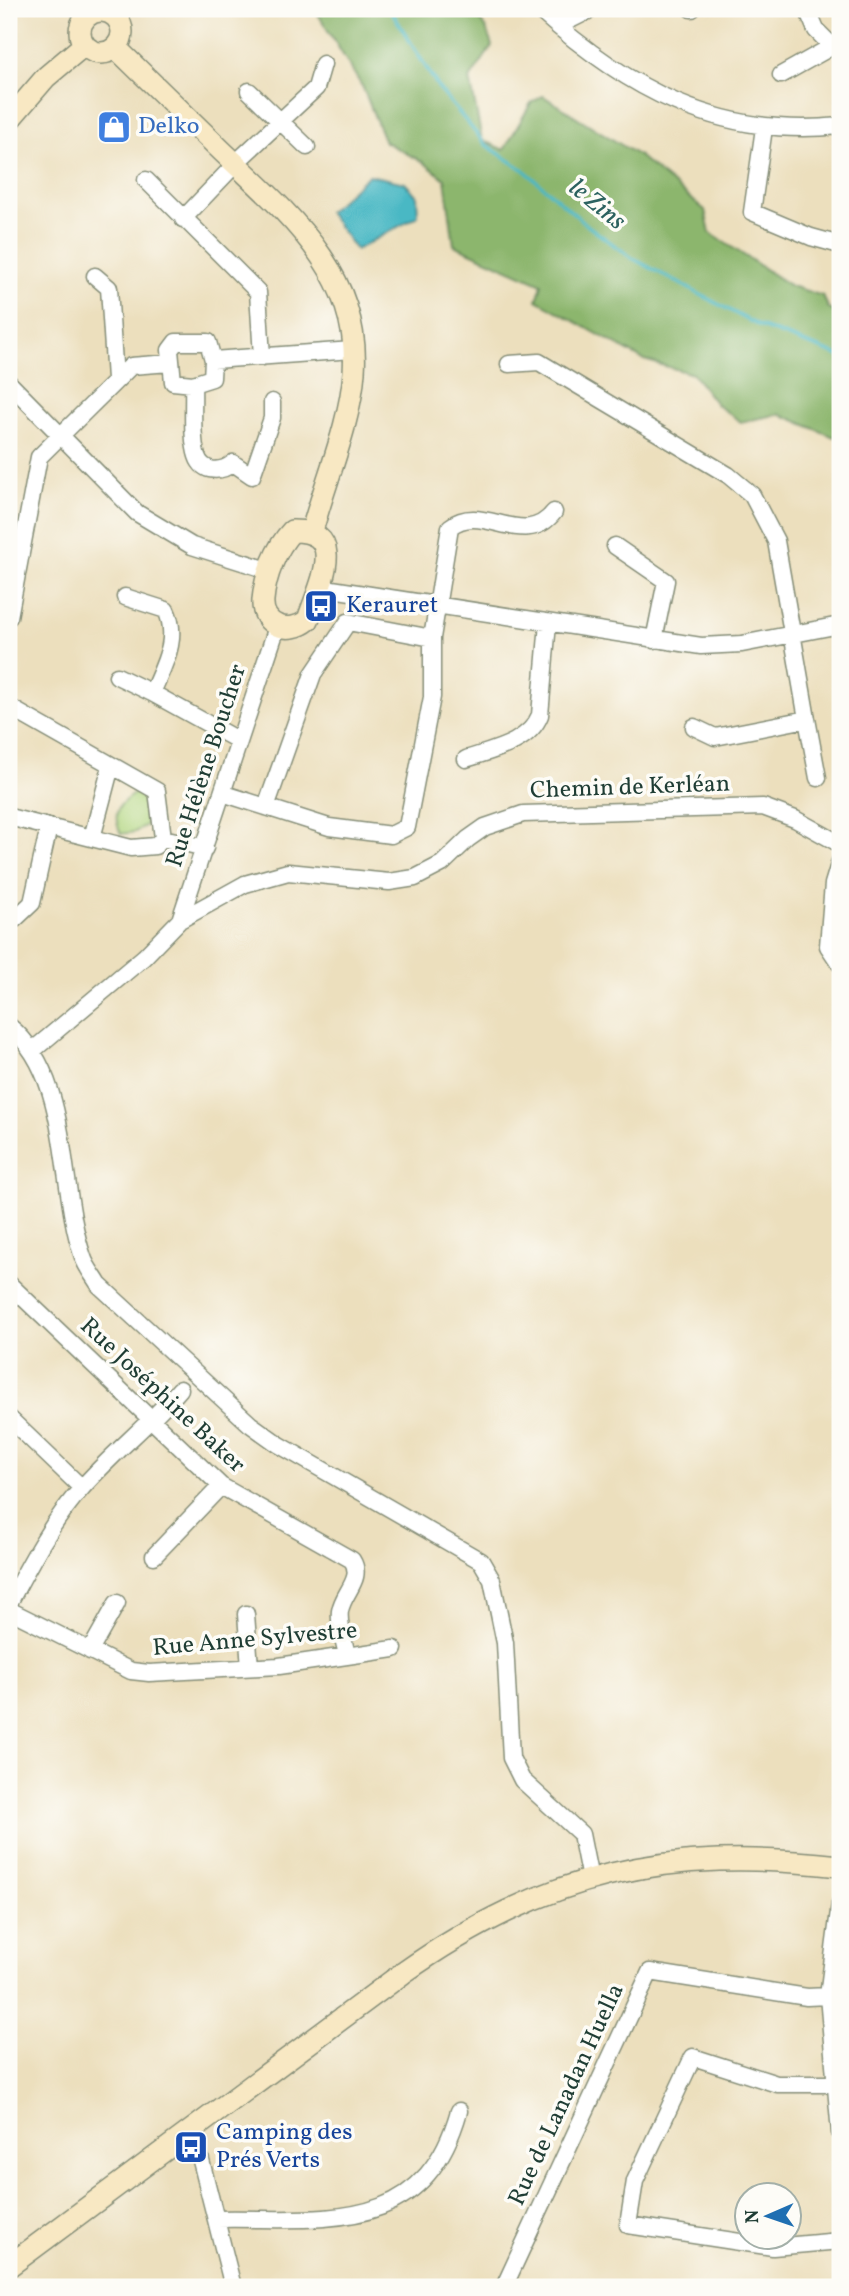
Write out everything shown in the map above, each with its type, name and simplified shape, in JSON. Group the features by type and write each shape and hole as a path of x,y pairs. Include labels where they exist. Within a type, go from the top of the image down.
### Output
{"street":[{"path":"538,9 624,76 674,104 714,117 764,128 840,126"},
{"path":"558,26 592,9"},
{"path":"781,75 836,44 816,30 807,9"},
{"path":"110,10 122,28 116,48 96,53 84,45 80,27 82,13 110,10"},
{"path":"9,120 46,77 84,45"},
{"path":"116,48 309,235 338,282 352,327 355,369 350,402 312,531"},
{"path":"183,219 316,88 323,64"},
{"path":"249,90 307,147"},
{"path":"764,128 752,212 810,237 840,245"},
{"path":"146,180 258,292 262,357"},
{"path":"95,276 109,288 115,379"},
{"path":"190,341 208,342 213,360 212,378 193,384 173,382 170,363 172,345 190,341"},
{"path":"213,360 353,350"},
{"path":"509,364 539,362 728,475 752,495 776,541 818,778"},
{"path":"9,617 39,457 131,366 170,363"},
{"path":"9,383 137,513 192,546 271,571"},
{"path":"193,384 197,458 206,467 214,470 225,470 233,463 252,476 272,418 272,401"},
{"path":"222,793 329,827 391,835 407,827 432,697 432,638 450,527 458,521 470,519 531,529 548,520 554,512"},
{"path":"292,531 312,531 325,544 327,558 308,620 290,629 277,627 267,616 263,602 280,543 292,531"},
{"path":"615,546 666,581 654,640"},
{"path":"319,587 701,646 791,636 840,625"},
{"path":"125,597 166,610 171,621 173,637 152,693"},
{"path":"266,807 313,674 348,622 432,638"},
{"path":"466,759 526,736 536,727 540,715 548,623"},
{"name":"Rue Hélène Boucher","path":"180,920 277,627"},
{"path":"117,676 239,741"},
{"path":"9,707 157,791 163,838"},
{"path":"694,727 715,737 807,719"},
{"path":"92,838 111,766"},
{"name":"Chemin de Kerléan","path":"32,1051 144,957 180,920 245,884 276,873 389,882 415,878 442,864 468,838 485,827 523,814 763,807 795,819 840,844"},
{"path":"9,817 131,848 155,846 163,838"},
{"path":"15,919 32,903 49,827"},
{"path":"163,838 205,848"},
{"path":"840,861 833,884 828,946 840,964"},
{"path":"9,1026 32,1051 47,1081 83,1259 99,1285 250,1424 278,1444 481,1561 492,1580 505,1643 510,1758 522,1780 581,1833 590,1879"},
{"name":"Rue Joséphine Baker","path":"9,1284 221,1486 352,1560 357,1568 356,1575 339,1615 347,1656"},
{"path":"9,1603 51,1527 82,1488 153,1421 180,1389"},
{"path":"9,1418 82,1488"},
{"path":"154,1556 221,1486"},
{"path":"90,1651 117,1603"},
{"name":"Rue Anne Sylvestre","path":"9,1610 131,1671 149,1673 250,1667 394,1649"},
{"path":"246,1614 250,1667"},
{"path":"9,2266 456,1936 522,1903 590,1879 633,1869 716,1858 773,1858 840,1866"},
{"path":"840,1903 832,1991 840,2133"},
{"name":"Rue de Lanadan Huella","path":"504,2287 650,1972 807,1997 832,1991"},
{"path":"838,2084 777,2084 693,2057 635,2181 628,2225 773,2247 840,2241"},
{"path":"217,2218 345,2217 372,2211 419,2185 450,2144 459,2111"},
{"path":"193,2129 233,2287"}],"green space":[{"path":"315,9 472,9 486,28 492,46 470,79 482,140 504,150 531,103 543,96 639,156 705,210 710,233 791,286 823,296 829,309 840,314 840,436 834,437 780,414 741,422 717,405 693,374 644,360 537,300 542,284 454,245 445,179 423,162 385,142 363,88"},
{"path":"137,792 147,800 146,825 135,832 121,834 117,820 118,809"}],"water":[{"path":"369,175 405,183 417,196 418,216 356,250 328,212"}],"waterway":[{"name":"le Zins","path":"390,9 440,90 486,145 524,170 588,226 632,258 759,326 840,356"}],"place":[{"name":"Delko","path":"114,127"},
{"name":"Kerauret","path":"321,606"},
{"name":"Camping des Prés Verts","path":"191,2147"}]}
